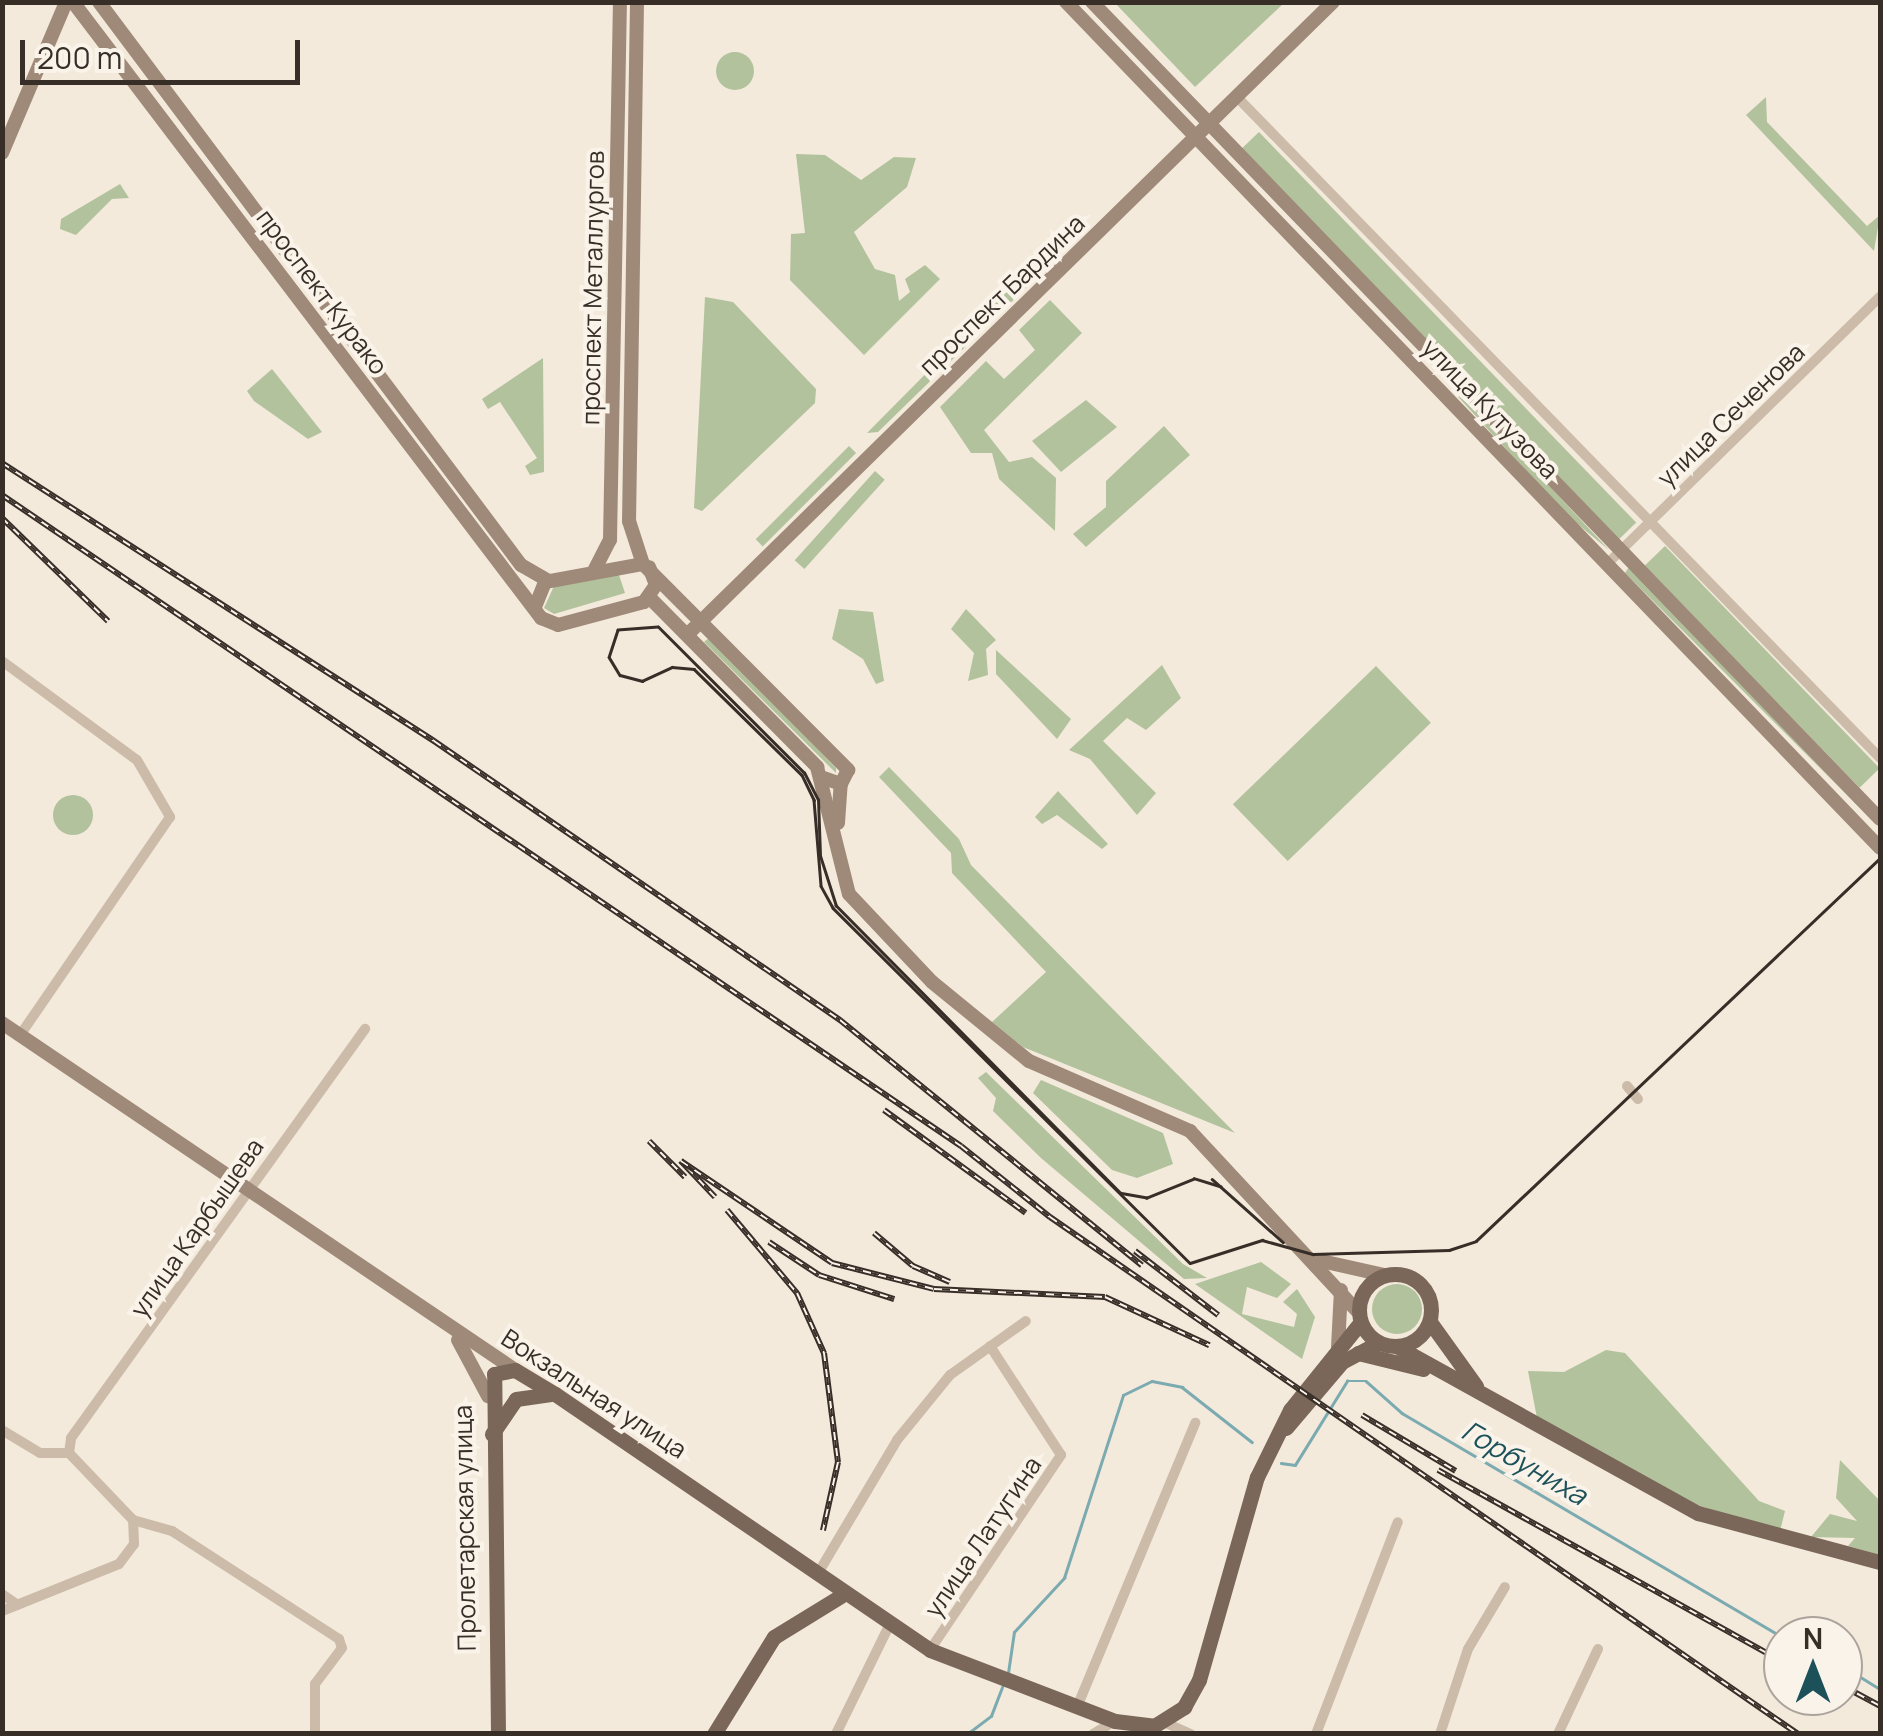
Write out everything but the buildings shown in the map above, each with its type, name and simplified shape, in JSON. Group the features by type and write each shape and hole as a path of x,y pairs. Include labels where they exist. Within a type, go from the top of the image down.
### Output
{"main road":[{"name":"проспект Металлургов","path":"595,569 610,540 620,2"},
{"name":"проспект Металлургов","path":"637,2 628,521 646,566"},
{"name":"улица Кутузова","path":"1066,2 1609,562 1880,848"},
{"name":"улица Кутузова","path":"1092,2 1880,819"},
{"name":"проспект Бардина","path":"689,633 1333,2"},
{"path":"2,153 54,33 82,4"},
{"name":"проспект Курако","path":"82,4 521,565 550,581"},
{"name":"проспект Курако","path":"82,4 536,608"},
{"path":"646,566 650,598 689,633 824,778 836,854 859,907 980,1028 1029,1062 1181,1125 1341,1289 1377,1343"},
{"path":"650,598 558,625 536,608 550,581 595,569 646,566 702,620 845,779 836,854"},
{"path":"824,778 845,779"},
{"name":"Вокзальная улица","path":"2,1023 452,1331 555,1394 889,1626 930,1650 982,1672 1115,1721 1166,1723"},
{"path":"1312,1258 1419,1283 1430,1322 1490,1399"},
{"path":"1166,1723 1198,1680 1257,1477 1279,1434 1359,1317 1365,1289 1384,1275"},
{"path":"1338,1347 1341,1289"},
{"path":"1398,1347 1430,1322"},
{"name":"Пролетарская улица","path":"452,1331 488,1396 498,1733"},
{"path":"1279,1434 1354,1353 1377,1343 1398,1347 1698,1513 1880,1562"},
{"path":"1354,1353 1461,1384"},
{"path":"488,1396 494,1374 514,1370"},
{"path":"492,1434 516,1400 555,1394"},
{"path":"714,1734 774,1637 841,1596"}],"street":[{"path":"1238,96 1880,758"},
{"name":"улица Сеченова","path":"1609,562 1880,297"},
{"path":"2,661 137,760 170,818 20,1035"},
{"name":"улица Карбышева","path":"69,1453 247,1192 365,1029"},
{"path":"1627,1086 1638,1099"},
{"path":"815,1578 897,1440 950,1376 1026,1321"},
{"name":"улица Латугина","path":"930,1650 1061,1455 990,1346"},
{"path":"1077,1707 1194,1423"},
{"path":"2,1430 40,1452 69,1453 133,1520 172,1531 339,1639 342,1648 315,1684 315,1734"},
{"path":"2,1611 119,1564 134,1544 133,1520"},
{"path":"1316,1734 1398,1522"},
{"path":"1440,1734 1468,1649 1504,1587"},
{"path":"2,1594 18,1604"},
{"path":"836,1734 889,1626"},
{"path":"1558,1734 1598,1650"},
{"path":"1093,1734 1115,1721"},
{"name":"Вокзальная улица","path":"1166,1723 1191,1734"}],"green space":[{"path":"1115,3 1284,3 1195,87"},
{"path":"735,52 748,58 754,71 748,84 735,90 722,84 716,71 722,58"},
{"path":"1766,97 1767,122 1867,226 1880,215 1874,251 1746,115"},
{"path":"1259,132 1636,523 1618,540 1241,149"},
{"path":"796,154 825,155 861,180 894,157 916,158 907,187 854,232 875,269 895,275 899,301 910,292 905,279 925,265 940,279 864,355 790,280 791,234 805,233"},
{"path":"120,184 129,198 112,199 76,235 60,229 61,219"},
{"path":"1067,231 1076,239 878,432 867,433"},
{"path":"705,297 733,302 816,389 815,403 702,511 694,508"},
{"path":"1050,300 1082,333 984,430 1009,462 1032,457 1056,478 1055,531 999,479 992,453 971,453 940,407 986,361 1004,379 1035,350 1019,330"},
{"path":"543,358 544,472 530,475 525,466 537,458 500,402 488,409 482,399"},
{"path":"272,369 322,432 308,439 254,401 247,391"},
{"path":"1452,390 1497,430 1609,550 1563,512"},
{"path":"1086,400 1117,427 1061,472 1032,441"},
{"path":"1164,426 1190,455 1086,547 1073,534 1106,507 1106,481"},
{"path":"849,446 856,453 763,546 756,539"},
{"path":"875,471 885,480 804,569 795,560"},
{"path":"1665,546 1880,768 1860,788 1645,565"},
{"path":"1629,567 1872,820 1625,573"},
{"path":"617,569 625,593 554,614 544,608 554,586"},
{"path":"839,609 873,612 884,681 876,684 863,659 832,639"},
{"path":"966,609 996,640 986,649 988,675 968,681 974,653 951,629"},
{"path":"710,637 836,768 836,773 704,642"},
{"path":"996,650 1071,719 1057,739 996,674"},
{"path":"1162,665 1181,698 1146,730 1127,718 1103,741 1156,793 1137,815 1090,759 1069,750"},
{"path":"1376,666 1431,723 1288,861 1233,804"},
{"path":"889,767 959,839 971,865 1235,1133 1023,1047 992,1022 1046,972 952,873 951,853 879,777"},
{"path":"1058,791 1108,844 1102,849 1057,815 1042,824 1035,817"},
{"path":"73,795 87,801 93,815 87,829 73,835 59,829 53,815 59,801"},
{"path":"986,1072 1183,1264 1207,1278 1184,1279 1041,1158 993,1111 996,1098 978,1078"},
{"path":"1041,1080 1163,1133 1173,1164 1137,1178 1112,1170 1033,1093"},
{"path":"1261,1262 1291,1284 1277,1298 1247,1287 1242,1314 1294,1327 1297,1314 1283,1302 1297,1289 1315,1317 1302,1359 1195,1284"},
{"path":"1397,1284 1415,1291 1422,1309 1415,1327 1397,1334 1379,1327 1372,1309 1379,1291"},
{"path":"1606,1350 1625,1353 1759,1501 1785,1511 1780,1531 1697,1505 1537,1418 1528,1371 1564,1372"},
{"path":"1840,1460 1880,1501 1880,1555 1848,1546 1855,1538 1811,1537 1830,1514 1857,1521 1836,1498"}],"waterway":[{"name":"Горбуниха","path":"1008,1673 1014,1632 1064,1578 1123,1395 1152,1381 1182,1387 1252,1442"},
{"name":"Горбуниха","path":"1281,1463 1295,1465 1347,1381 1366,1381 1402,1413 1763,1625"},
{"name":"Горбуниха","path":"1863,1678 1880,1689"},
{"name":"Горбуниха","path":"967,1734 991,1716 1003,1685"}],"tram line":[{"path":"1221,1187 1194,1179 1147,1198 1120,1193 836,906 820,856 818,800 804,773 658,627 618,630 609,657 620,675 642,681 672,667 694,669 802,775 814,800 821,886 833,908 1190,1263 1262,1240 1313,1254 1449,1250 1476,1241 1880,858"},
{"path":"1212,1179 1283,1242"}],"railway":[{"path":"2,463 434,741 840,1020 1142,1265"},
{"path":"2,495 961,1146 1050,1217 1798,1734"},
{"path":"2,518 108,621"},
{"path":"884,1110 1026,1213"},
{"path":"649,1141 685,1177"},
{"path":"715,1197 681,1161 832,1263 934,1289 1105,1297 1209,1345"},
{"path":"727,1210 797,1293 824,1353 838,1462 823,1530"},
{"path":"874,1233 913,1266 950,1282"},
{"path":"769,1242 819,1275 894,1299"},
{"path":"1135,1251 1218,1315"},
{"path":"1362,1415 1456,1471"},
{"path":"1438,1470 1763,1651"},
{"path":"1863,1697 1880,1706"}]}
